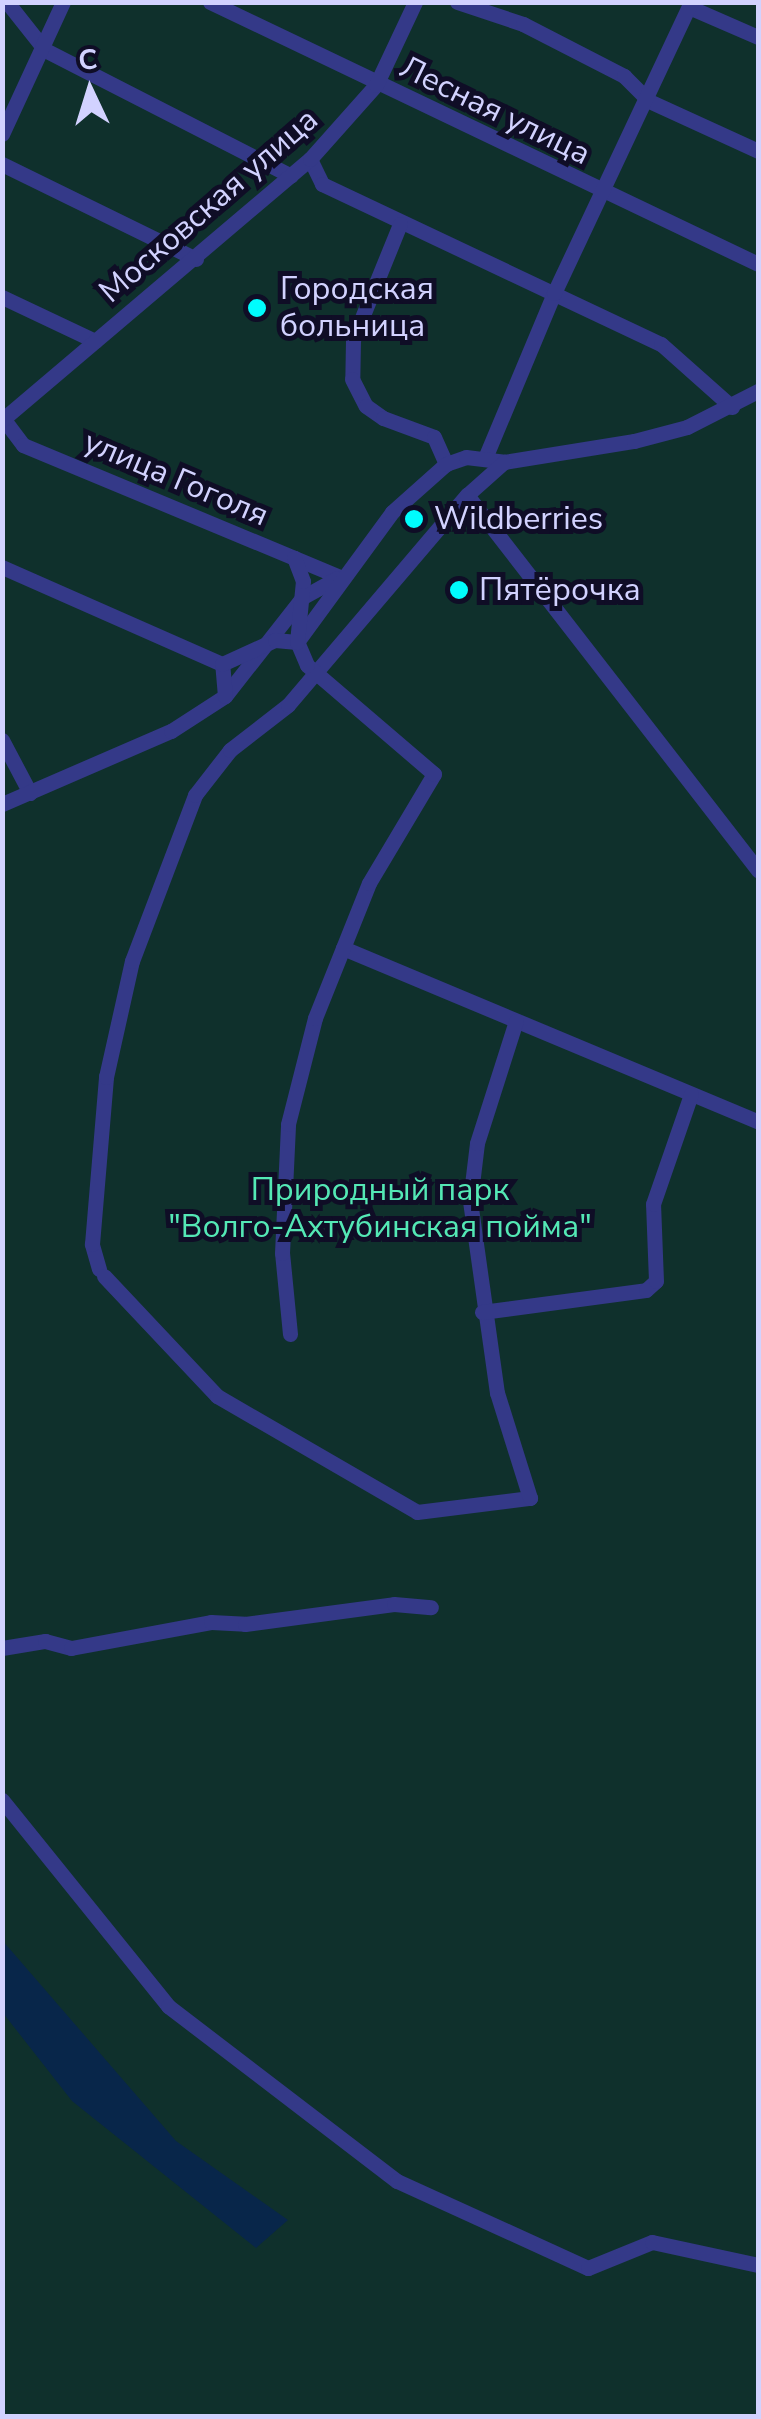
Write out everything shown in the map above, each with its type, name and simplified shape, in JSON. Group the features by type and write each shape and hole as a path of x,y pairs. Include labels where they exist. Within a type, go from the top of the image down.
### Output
{"street":[{"path":"7,2 45,50 291,176"},
{"path":"2,134 45,50 62,2"},
{"name":"Лесная улица","path":"210,2 376,85 758,264"},
{"name":"Московская улица","path":"3,418 310,158 376,85 415,2"},
{"path":"457,2 574,50 624,76 649,101 758,151"},
{"path":"485,458 554,293 649,101 690,5 758,37"},
{"path":"310,158 322,184 684,358 732,407"},
{"path":"2,164 196,258"},
{"path":"400,224 353,340 352,379 366,406 383,418 434,437 446,464"},
{"path":"2,297 95,341"},
{"path":"297,642 340,576 410,490 446,464 485,458 504,462 634,441 732,407 758,391"},
{"name":"улица Гоголя","path":"3,418 24,444 340,576"},
{"path":"504,462 468,494 318,672 230,750 196,796 132,960 96,1134 92,1244 102,1273 217,1396 417,1512 530,1498 495,1381 482,1312 470,1200 477,1143 516,1021"},
{"path":"468,494 758,870"},
{"path":"290,1334 282,1253 288,1124 314,1018 369,883 434,774 307,665 297,642 303,596 294,558"},
{"path":"2,567 222,664 261,646 297,642"},
{"path":"2,804 172,731 225,696 303,596 340,576"},
{"path":"222,664 225,696"},
{"path":"2,740 30,793"},
{"path":"343,948 758,1122"},
{"path":"482,1312 646,1290 656,1281 653,1204 691,1094"},
{"path":"2,1648 45,1641 71,1648 211,1622 245,1624 394,1604 431,1607"},
{"path":"2,1800 168,2006 396,2181 588,2268 652,2242 758,2265"}],"green space":[{"name":"Природный парк \"Волго-Ахтубинская пойма\"","path":"3,3 758,3 758,2416 3,2416"}],"water":[{"path":"2,1940 176,2141 288,2220 256,2248 72,2101 3,2013"}],"place":[{"name":"Городская больница","path":"257,308"},
{"name":"Wildberries","path":"414,519"},
{"name":"Пятёрочка","path":"459,590"}]}
